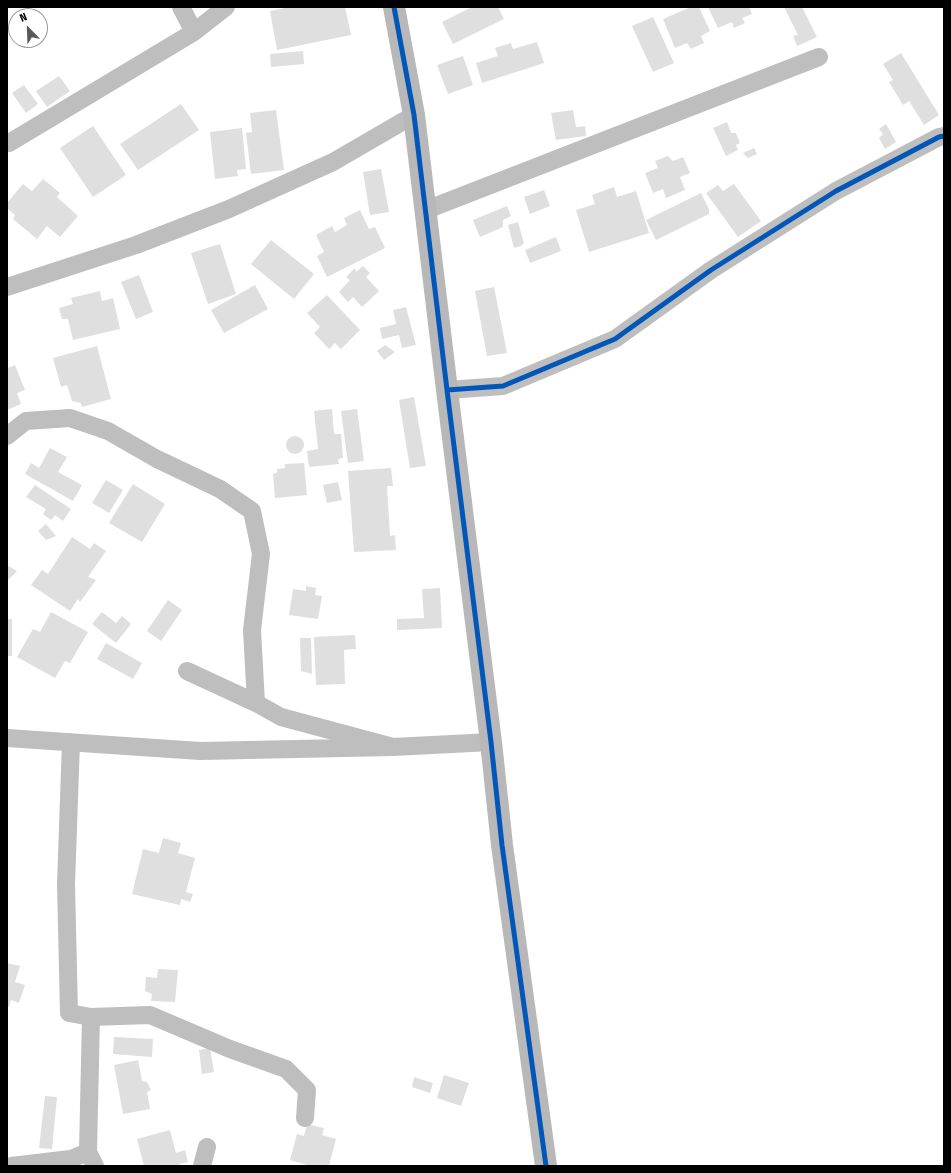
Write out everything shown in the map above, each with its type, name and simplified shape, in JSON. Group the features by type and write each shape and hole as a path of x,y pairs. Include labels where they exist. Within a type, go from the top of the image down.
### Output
{"street":[{"path":"181,7 194,32"},
{"path":"7,142 9,143 194,32 226,7"},
{"path":"394,7 414,115 491,742 502,845 546,1166"},
{"path":"426,210 819,57"},
{"path":"7,287 136,245 230,209 333,162 414,115"},
{"path":"447,390 503,386 615,339 711,270 836,191 939,137 944,136"},
{"path":"7,436 26,421 70,418 108,431 158,459 220,489 252,511 261,554 252,630 256,703"},
{"path":"187,671 256,703 281,717 393,747"},
{"path":"7,738 200,751 393,747 491,742"},
{"path":"71,742 66,884 69,1013 91,1017 150,1015 230,1049 286,1069 307,1090 305,1118"},
{"path":"11,1166 71,1159 92,1159 91,1017"},
{"path":"202,1166 207,1147"}],"building":[{"path":"290,7 345,7 351,35 277,50 270,11"},
{"path":"472,7 498,7 504,19 453,44 442,22"},
{"path":"691,7 699,7 710,31 701,36 704,43 691,49 687,43 675,48 663,19"},
{"path":"708,7 749,7 752,14 742,18 745,23 734,28 732,22 718,28"},
{"path":"784,7 802,7 817,37 797,46 793,36 798,35"},
{"path":"653,17 674,63 653,72 632,26"},
{"path":"537,42 544,63 482,83 476,63 498,56 495,48 511,43 513,49"},
{"path":"303,51 304,64 271,67 270,54"},
{"path":"901,53 939,115 924,125 909,101 903,105 889,82 893,80 883,64"},
{"path":"463,56 473,85 448,94 437,65"},
{"path":"59,76 70,91 47,107 36,91"},
{"path":"24,85 38,104 26,113 12,93"},
{"path":"181,104 199,130 138,170 120,144"},
{"path":"276,110 284,170 251,174 246,133 252,132 250,113"},
{"path":"573,110 576,127 585,126 586,136 556,140 551,113"},
{"path":"727,122 731,133 736,133 740,143 736,145 738,150 726,156 713,128"},
{"path":"886,124 896,142 885,149 879,138 883,134 879,129"},
{"path":"93,126 126,175 93,197 60,148"},
{"path":"242,128 246,169 237,170 238,176 215,179 210,132"},
{"path":"754,148 757,154 748,158 743,153"},
{"path":"668,156 673,161 683,157 690,173 680,177 685,190 666,198 663,189 653,193 645,173 658,168 655,161"},
{"path":"381,169 389,212 370,215 363,172"},
{"path":"43,179 60,193 57,197 78,216 60,237 47,226 37,239 13,219 15,215 7,208 7,203 23,184 32,191"},
{"path":"734,184 761,221 738,237 706,193 718,185 723,191"},
{"path":"614,187 617,197 636,191 649,233 589,252 576,210 595,204 592,195"},
{"path":"544,190 550,206 530,214 524,197"},
{"path":"701,193 709,209 709,214 656,240 646,220"},
{"path":"507,206 511,216 503,220 503,227 480,237 473,220"},
{"path":"360,210 369,229 375,227 385,248 327,277 317,256 324,252 316,235 332,226 335,232 347,225 344,218"},
{"path":"518,222 524,243 521,246 514,248 508,225"},
{"path":"556,237 561,251 530,263 525,250"},
{"path":"271,240 314,274 294,299 251,264"},
{"path":"220,244 236,294 208,304 191,253"},
{"path":"363,266 370,273 366,277 379,291 362,307 353,297 348,302 339,292 350,280 346,277 355,268 356,272"},
{"path":"139,275 153,312 136,319 121,282"},
{"path":"255,285 268,309 224,333 211,310"},
{"path":"494,287 507,353 487,356 475,291"},
{"path":"100,291 102,301 113,298 120,329 73,340 68,319 62,319 59,308 73,304 71,298"},
{"path":"327,295 360,330 341,349 335,343 329,349 314,333 320,327 307,313"},
{"path":"406,307 416,345 402,348 399,335 382,339 380,328 396,324 393,310"},
{"path":"385,345 395,352 384,360 377,351"},
{"path":"97,346 111,399 82,407 81,403 72,401 67,385 61,387 53,358"},
{"path":"7,364 8,368 15,365 25,390 17,393 21,404 7,410"},
{"path":"414,397 426,466 410,468 399,400"},
{"path":"332,409 334,434 341,434 343,458 338,459 339,464 309,467 307,451 318,449 314,411"},
{"path":"357,409 364,461 348,463 341,411"},
{"path":"295,436 301,439 304,445 301,451 295,454 289,451 286,445 289,439"},
{"path":"50,448 67,457 58,472 82,485 73,501 25,474 31,463 39,468"},
{"path":"304,463 307,495 275,498 273,474 277,473 277,469 285,468 285,464"},
{"path":"391,468 393,486 387,486 390,536 395,535 396,550 354,552 348,471"},
{"path":"106,480 123,490 109,513 92,503"},
{"path":"338,482 342,500 327,503 323,485"},
{"path":"133,484 165,504 142,542 109,523"},
{"path":"35,485 71,509 63,521 55,515 51,520 43,514 46,509 26,497"},
{"path":"46,524 56,536 46,540 38,531"},
{"path":"72,537 90,549 94,543 106,551 88,577 96,580 80,602 78,599 70,611 31,585 42,570 48,574"},
{"path":"7,565 17,571 7,581"},
{"path":"306,586 316,588 315,595 322,596 318,619 289,615 293,589 306,591"},
{"path":"440,588 442,628 397,630 397,619 424,618 422,589"},
{"path":"168,600 182,610 161,641 147,631"},
{"path":"51,612 88,632 70,663 65,661 55,678 17,657 33,629 40,632"},
{"path":"102,612 116,623 122,616 131,624 116,643 92,624"},
{"path":"7,619 12,619 12,656 7,656"},
{"path":"355,635 356,649 344,650 345,684 316,685 314,637"},
{"path":"300,638 311,638 312,674 301,671"},
{"path":"106,643 142,663 133,679 97,659"},
{"path":"163,838 181,843 178,853 195,858 186,892 193,894 190,902 181,899 180,905 132,894 143,849 159,853"},
{"path":"7,963 20,966 15,982 25,985 19,1003 11,1000 9,1007 7,1007"},
{"path":"158,969 178,970 175,1002 151,1001 152,994 145,991 146,977 157,978"},
{"path":"114,1037 153,1039 152,1057 113,1054"},
{"path":"210,1048 214,1072 202,1074 199,1050"},
{"path":"138,1060 142,1081 147,1082 151,1090 147,1092 150,1109 123,1114 114,1065"},
{"path":"444,1075 469,1083 461,1106 437,1098"},
{"path":"414,1077 433,1083 430,1093 412,1087"},
{"path":"45,1096 57,1097 52,1149 39,1148"},
{"path":"307,1124 324,1128 322,1135 336,1139 329,1166 311,1166 290,1160 297,1134 304,1136"},
{"path":"170,1130 176,1153 185,1150 188,1162 179,1164 179,1166 144,1166 137,1139"}],"cycle path":[{"path":"394,7 414,115 491,742 502,845 546,1166"},
{"path":"447,390 503,386 615,339 711,270 836,191 939,137 944,136"}]}
